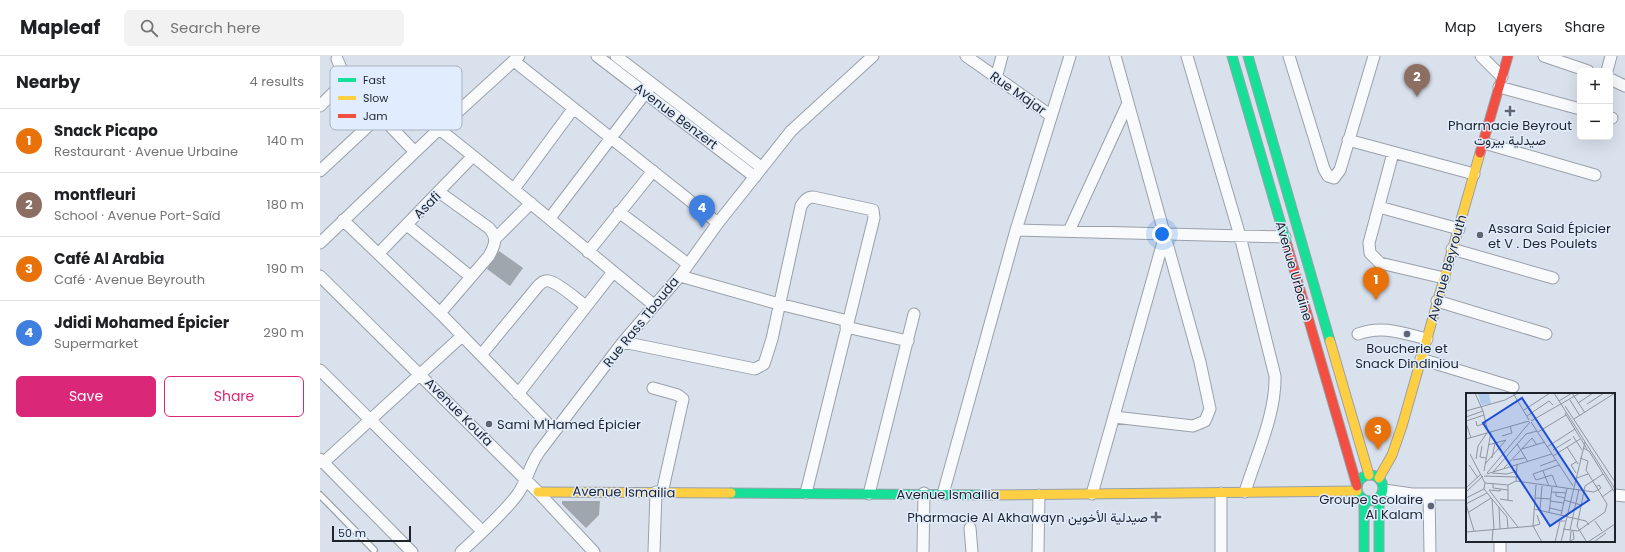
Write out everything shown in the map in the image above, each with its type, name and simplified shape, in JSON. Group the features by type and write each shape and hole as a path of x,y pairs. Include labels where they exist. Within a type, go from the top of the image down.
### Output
{"street":[{"name":"Avenue Benzert","path":"597,56 649,88 758,172"},
{"name":"Avenue Benzert","path":"616,56 649,88"},
{"name":"Rue Rass Tbouda","path":"461,552 516,497 526,480 533,460 623,342 680,276 718,223 758,172 800,122 873,56"},
{"name":"Rue Majar","path":"966,56 1050,115"},
{"path":"996,78 1002,56"},
{"path":"943,494 1016,230 1050,115 1070,56"},
{"path":"1114,417 1193,426 1205,421 1208,415 1209,401 1200,362 1115,56"},
{"path":"1187,56 1240,236 1272,360 1275,389 1272,406 1245,492"},
{"name":"Avenue Urbaine","path":"1232,56 1357,488"},
{"name":"Avenue Urbaine","path":"1248,56 1369,475"},
{"path":"1289,56 1324,170 1331,178 1334,178 1338,174 1374,56"},
{"path":"1481,56 1501,82 1577,108"},
{"name":"Avenue Beyrouth","path":"1379,478 1392,455 1459,229 1508,56"},
{"path":"1544,56 1558,58 1581,68"},
{"path":"1608,68 1611,56"},
{"path":"462,108 517,58 572,109 653,170 718,223"},
{"path":"337,59 340,66"},
{"path":"1613,80 1625,86"},
{"path":"550,218 610,137 649,88"},
{"path":"320,106 330,96"},
{"path":"1069,231 1128,103"},
{"path":"514,189 572,109"},
{"path":"320,171 364,130"},
{"path":"394,130 415,152"},
{"path":"320,243 438,130"},
{"path":"440,130 550,218 588,252 654,305"},
{"path":"1348,140 1474,174"},
{"path":"1484,143 1596,175"},
{"path":"1393,153 1369,243 1370,253 1372,257 1380,263 1444,278"},
{"name":"Asafi","path":"379,253 473,156"},
{"path":"588,252 653,170"},
{"path":"439,192 489,228 494,233 495,239 494,246 489,256 440,313"},
{"path":"623,342 756,370 764,364 772,339 801,206 804,201 809,197 813,197 870,208 873,210 874,218 806,493"},
{"path":"495,239 531,203"},
{"path":"1378,207 1459,229"},
{"path":"619,212 688,264"},
{"path":"343,220 440,313 555,431"},
{"path":"407,225 471,277"},
{"path":"1016,230 1285,237"},
{"path":"1092,494 1165,234"},
{"path":"1452,250 1553,278"},
{"path":"518,394 613,272"},
{"name":"Avenue Koufa","path":"320,276 421,374 538,492 590,551"},
{"path":"680,276 908,342"},
{"path":"481,355 538,286 544,281 549,281 556,284 586,306"},
{"path":"1437,301 1546,334"},
{"path":"869,494 914,314"},
{"path":"1358,334 1384,329 1427,339"},
{"path":"412,552 321,463 462,336"},
{"path":"1421,359 1513,387"},
{"path":"320,370 482,531"},
{"path":"653,388 678,395 683,399 659,492 654,552"},
{"path":"1364,552 1364,500 1357,488 1361,478 1369,475 1379,478 1384,486 1382,494 1379,552"},
{"name":"Avenue Ismailia","path":"538,492 924,493 1039,495 1221,493 1357,488"},
{"path":"924,493 924,552"},
{"path":"1221,493 1221,552"},
{"path":"1364,500 1372,501 1382,494 1466,494"},
{"path":"1038,552 1039,495"},
{"path":"1430,495 1430,552"},
{"path":"970,528 972,552"}],"lane":[{"path":"320,495 374,550"}],"building":[{"path":"499,251 523,268 510,286 487,269"},
{"path":"562,501 600,501 599,515 586,528 562,504"}],"traffic: fast":[{"path":"1232,56 1287,245"},
{"path":"1248,56 1330,341"},
{"path":"1370,475 1379,479 1383,488 1379,497 1370,501 1361,497 1357,488 1361,479 1370,475"},
{"path":"731,493 989,495"},
{"path":"1379,498 1379,552"},
{"path":"1364,500 1364,552"}],"traffic: slow":[{"path":"1379,478 1392,455 1402,426 1480,153"},
{"path":"1330,341 1369,475"},
{"path":"989,495 1357,491"},
{"path":"538,492 731,493"}],"traffic: jam":[{"path":"1480,153 1508,56"},
{"path":"1287,245 1357,486"}],"place":[{"name":"montfleuri","path":"1417,97"},
{"name":"Pharmacie Beyrout صيدلية بيروت","path":"1510,111"},
{"name":"Jdidi Mohamed Épicier","path":"702,228"},
{"name":"Assara Said Épicier et V . Des Poulets","path":"1480,235"},
{"name":"Snack Picapo","path":"1376,300"},
{"name":"Boucherie et Snack Dindiniou","path":"1407,334"},
{"name":"Sami M'Hamed Épicier","path":"489,424"},
{"name":"Café Al Arabia","path":"1378,450"},
{"name":"Groupe Scolaire Al Kalam","path":"1431,506"},
{"name":"Pharmacie Al Akhawayn صيدلية الأخوين","path":"1156,517"}]}
